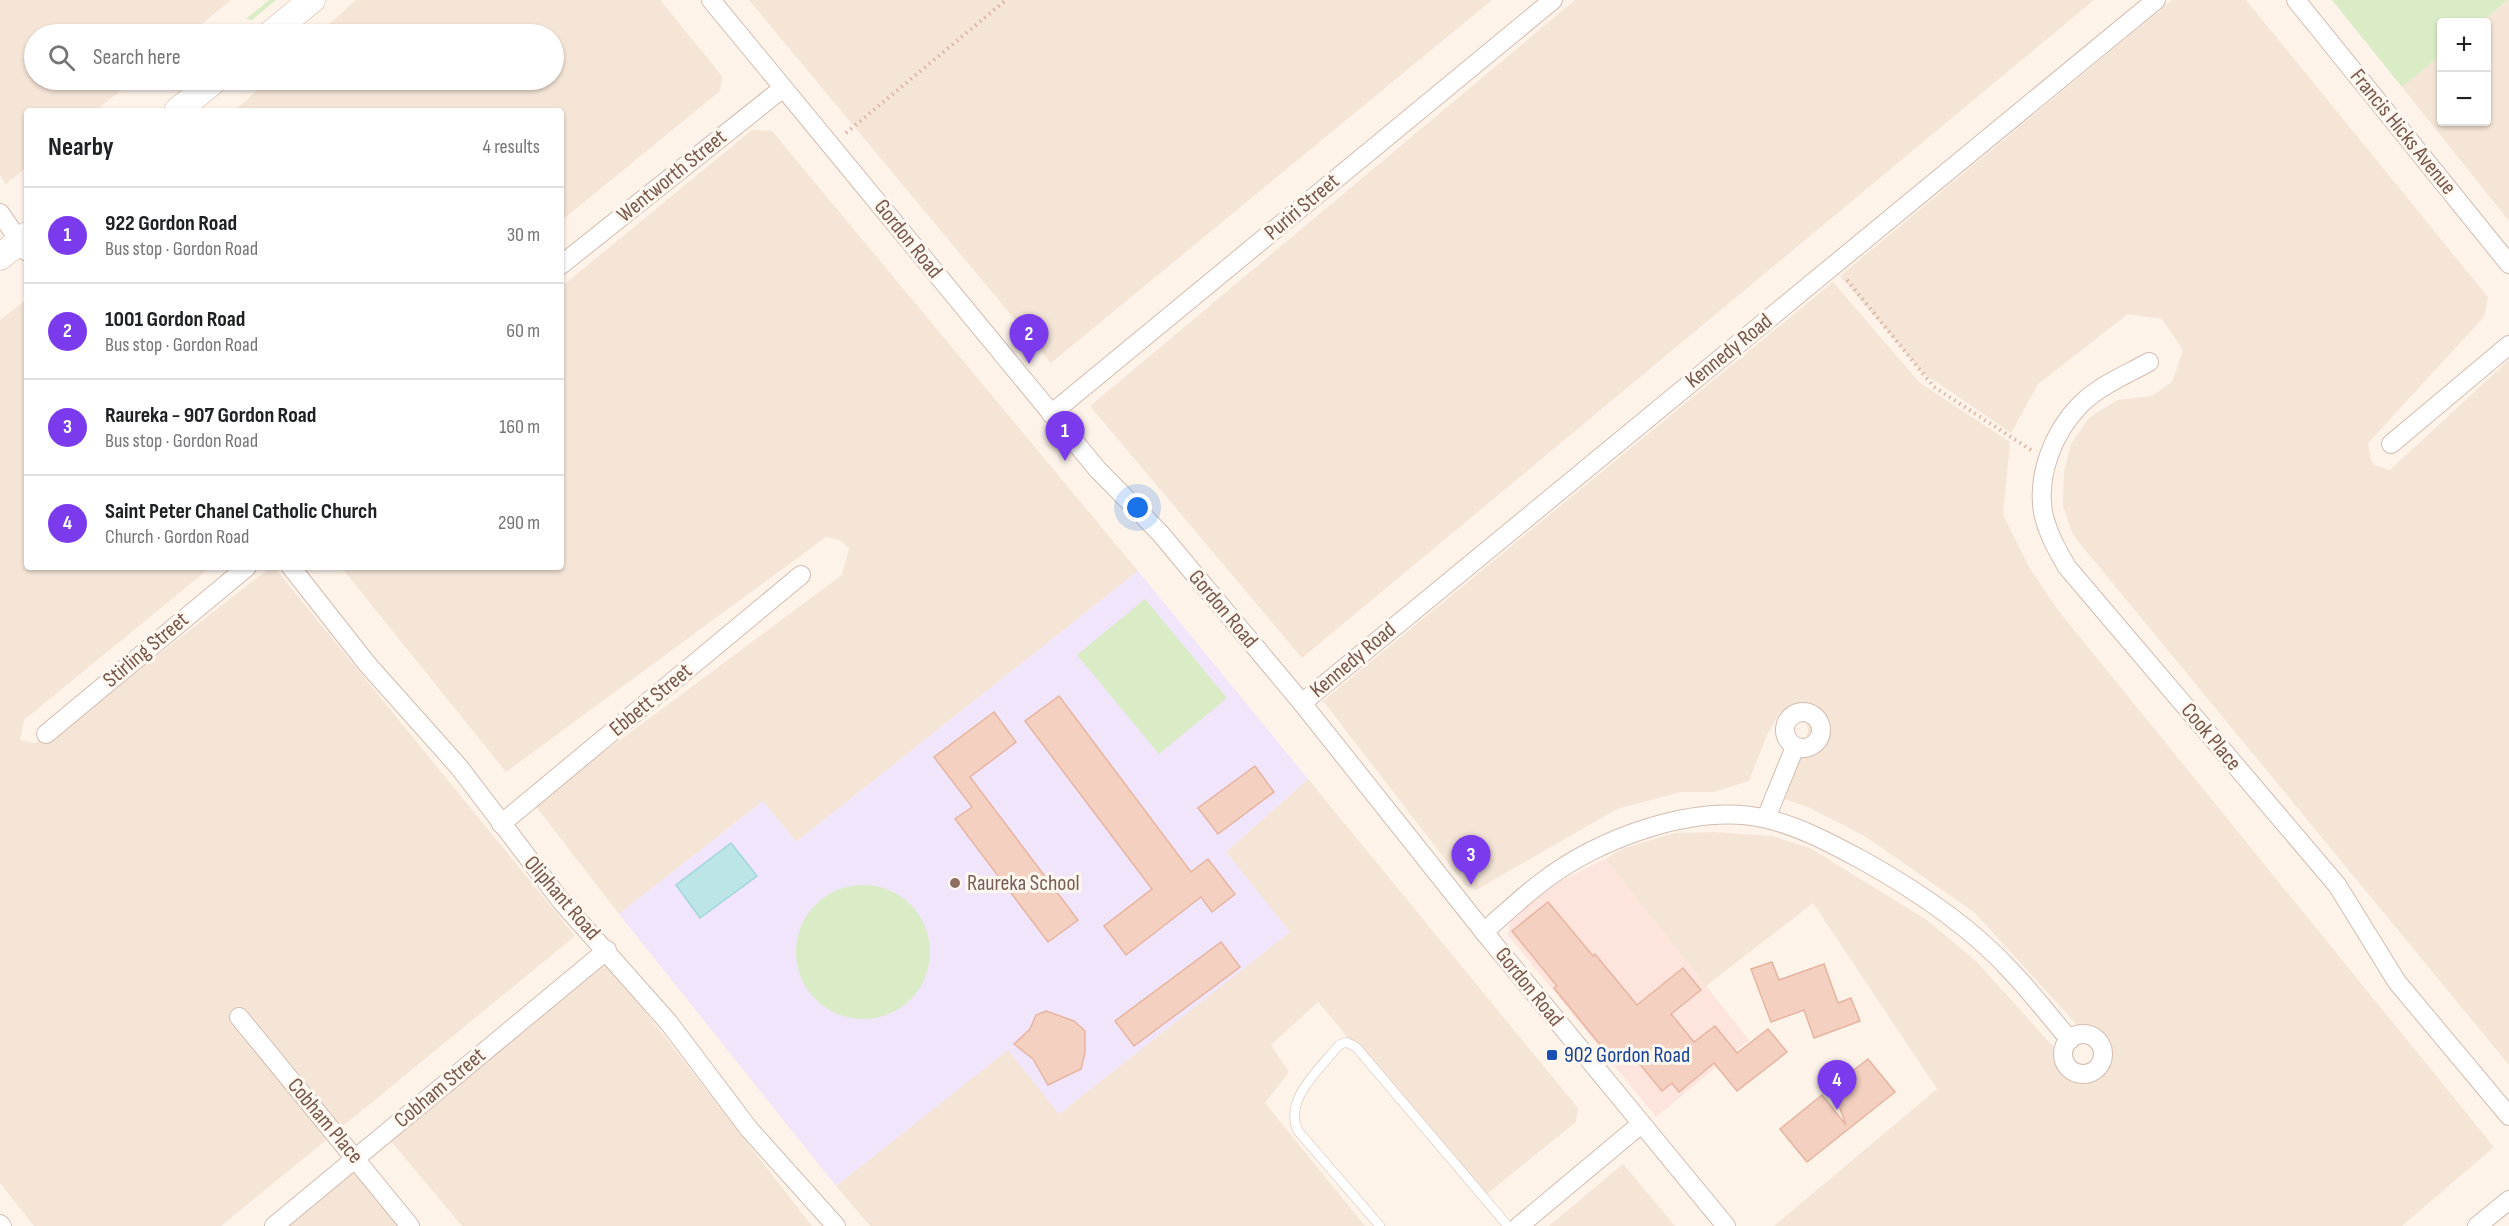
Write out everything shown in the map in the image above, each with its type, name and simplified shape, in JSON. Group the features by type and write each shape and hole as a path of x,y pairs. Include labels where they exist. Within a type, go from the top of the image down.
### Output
{"main road":[{"path":"282,24 312,0"},
{"path":"181,108 203,90"},
{"path":"0,257 24,243"}],"street":[{"name":"Gordon Road","path":"711,0 1098,470 1160,533 1302,703 1484,932 1726,1226"},
{"name":"Puriri Street","path":"1052,414 1552,0"},
{"name":"Kennedy Road","path":"1302,703 2156,0"},
{"name":"Francis Hicks Avenue","path":"2296,0 2509,264"},
{"name":"Wentworth Street","path":"564,263 783,88"},
{"path":"0,213 24,241"},
{"path":"2391,444 2509,345"},
{"name":"Cook Place","path":"2150,362 2099,390 2079,406 2055,440 2044,475 2043,511 2049,533 2067,567 2337,885 2397,982 2509,1116"},
{"name":"Stirling Street","path":"46,734 243,570"},
{"name":"Oliphant Road","path":"293,570 355,650 459,767 561,901 607,950 669,1023 762,1145 836,1226"},
{"name":"Ebbett Street","path":"501,824 801,575"},
{"path":"1766,818 1796,747"},
{"path":"1484,932 1543,881 1572,862 1633,833 1662,823 1691,818 1747,816 1766,818 1796,827 1837,846 1943,911 1975,936 2010,970 2070,1040"},
{"name":"Cobham Street","path":"274,1226 607,950"},
{"name":"Cobham Place","path":"239,1017 410,1226"},
{"path":"1519,1226 1641,1124"},
{"path":"2477,1226 2509,1200"}],"lane":[{"path":"1380,1226 1298,1131 1293,1115 1294,1107 1302,1092 1339,1045 1346,1042 1356,1047 1508,1226"}],"path":[{"path":"831,146 1006,0"},
{"path":"1834,265 1934,387 2026,448 2048,457"}],"shaded area":[{"path":"0,0 231,0 201,24 24,24 24,90 121,90 99,108 24,108 24,169 6,184 0,175"},
{"path":"356,0 660,0 722,76 720,91 564,219 564,108 237,108 258,90 564,90 564,24 329,24"},
{"path":"749,0 1492,0 1051,363"},
{"path":"1575,0 2094,0 1302,658 1090,406"},
{"path":"2172,0 2246,0 2488,297 2484,317 2368,443 2374,465 2390,470 2509,360 2509,1065 2073,535 2063,506 2064,472 2071,444 2089,418 2117,400 2152,396 2172,382 2183,350 2162,319 2128,314 2038,384 2011,433 1922,372 1840,276"},
{"path":"2509,0 2509,221 2402,87 2437,58 2437,126 2491,126 2491,18 2486,18"},
{"path":"752,130 772,131 1138,571 796,842 763,801 619,914 534,804 842,575 849,548 840,540 826,537 506,772 343,570 564,570 564,285"},
{"path":"1833,282 1920,383 2010,442 2003,515 2029,567 2057,609 2494,1147 2402,1226 1774,1226 1937,1089 1813,903 1706,986 1605,859 1624,848 1675,833 1714,832 1772,836 1810,848 1927,920 1977,962 2069,1064 2080,1069 2096,1063 2098,1048 1975,913 1866,837 1810,808 1779,797 1804,749 1808,731 1806,721 1795,710 1780,712 1767,735 1749,781 1714,792 1681,792 1617,809 1476,890 1465,885 1323,701"},
{"path":"24,301 24,570 207,570 24,720 20,740 34,743 55,735 267,570 276,570 575,936 221,1226 34,1226 0,1183 0,320"},
{"name":"Raureka School","path":"1138,571 1308,779 1226,852 1290,932 1059,1114 1008,1050 836,1186 619,914 763,801 796,842"},
{"path":"1308,779 1578,1108 1576,1122 1483,1197 1318,1002 1271,1045 1289,1072 1265,1103 1365,1226 870,1226 836,1186 1008,1049 1059,1114 1289,932 1226,852"},
{"path":"1605,859 1749,1040 1656,1117 1508,935 1510,919 1560,881"},
{"path":"605,960 812,1226 462,1226 390,1140"},
{"path":"353,1164 406,1226 280,1226"},
{"path":"1623,1164 1675,1226 1549,1226"}],"green space":[{"path":"269,0 276,0 252,20 246,19"},
{"path":"2332,0 2508,0 2486,18 2437,18 2437,58 2402,87"},
{"path":"1145,599 1227,698 1159,754 1077,655"},
{"path":"863,885 889,890 910,905 925,926 930,952 925,978 910,999 889,1014 863,1019 837,1014 816,999 801,978 796,952 801,926 816,905 837,890"}],"water":[{"path":"731,843 757,876 700,918 676,885"}],"building":[{"path":"1059,696 1191,872 1208,859 1235,894 1212,912 1201,897 1126,955 1104,926 1152,889 1025,721"},
{"path":"994,712 1016,742 970,777 1078,920 1048,942 955,819 972,807 934,757"},
{"path":"1255,766 1274,792 1218,834 1198,808"},
{"path":"1548,902 1637,1005 1683,968 1701,990 1671,1014 1694,1042 1715,1026 1737,1053 1768,1029 1787,1052 1737,1091 1714,1063 1679,1092 1672,1083 1662,1091 1629,1051 1615,1063 1554,988 1557,986 1512,931"},
{"path":"1221,942 1240,967 1134,1046 1115,1021"},
{"path":"1772,962 1779,980 1824,964 1838,1003 1851,998 1860,1021 1814,1038 1804,1010 1771,1022 1751,969"},
{"path":"1046,1011 1074,1021 1085,1031 1085,1053 1081,1069 1048,1085 1033,1059 1014,1044 1030,1029 1036,1015"},
{"path":"1868,1059 1895,1092 1807,1162 1780,1129 1822,1095 1846,1125 1832,1087"}],"place":[{"name":"1001 Gordon Road","path":"1029,364"},
{"name":"922 Gordon Road","path":"1065,461"},
{"name":"Raureka School","path":"955,883"},
{"name":"Raureka - 907 Gordon Road","path":"1471,885"},
{"name":"902 Gordon Road","path":"1552,1055"},
{"name":"Saint Peter Chanel Catholic Church","path":"1837,1110"}]}
